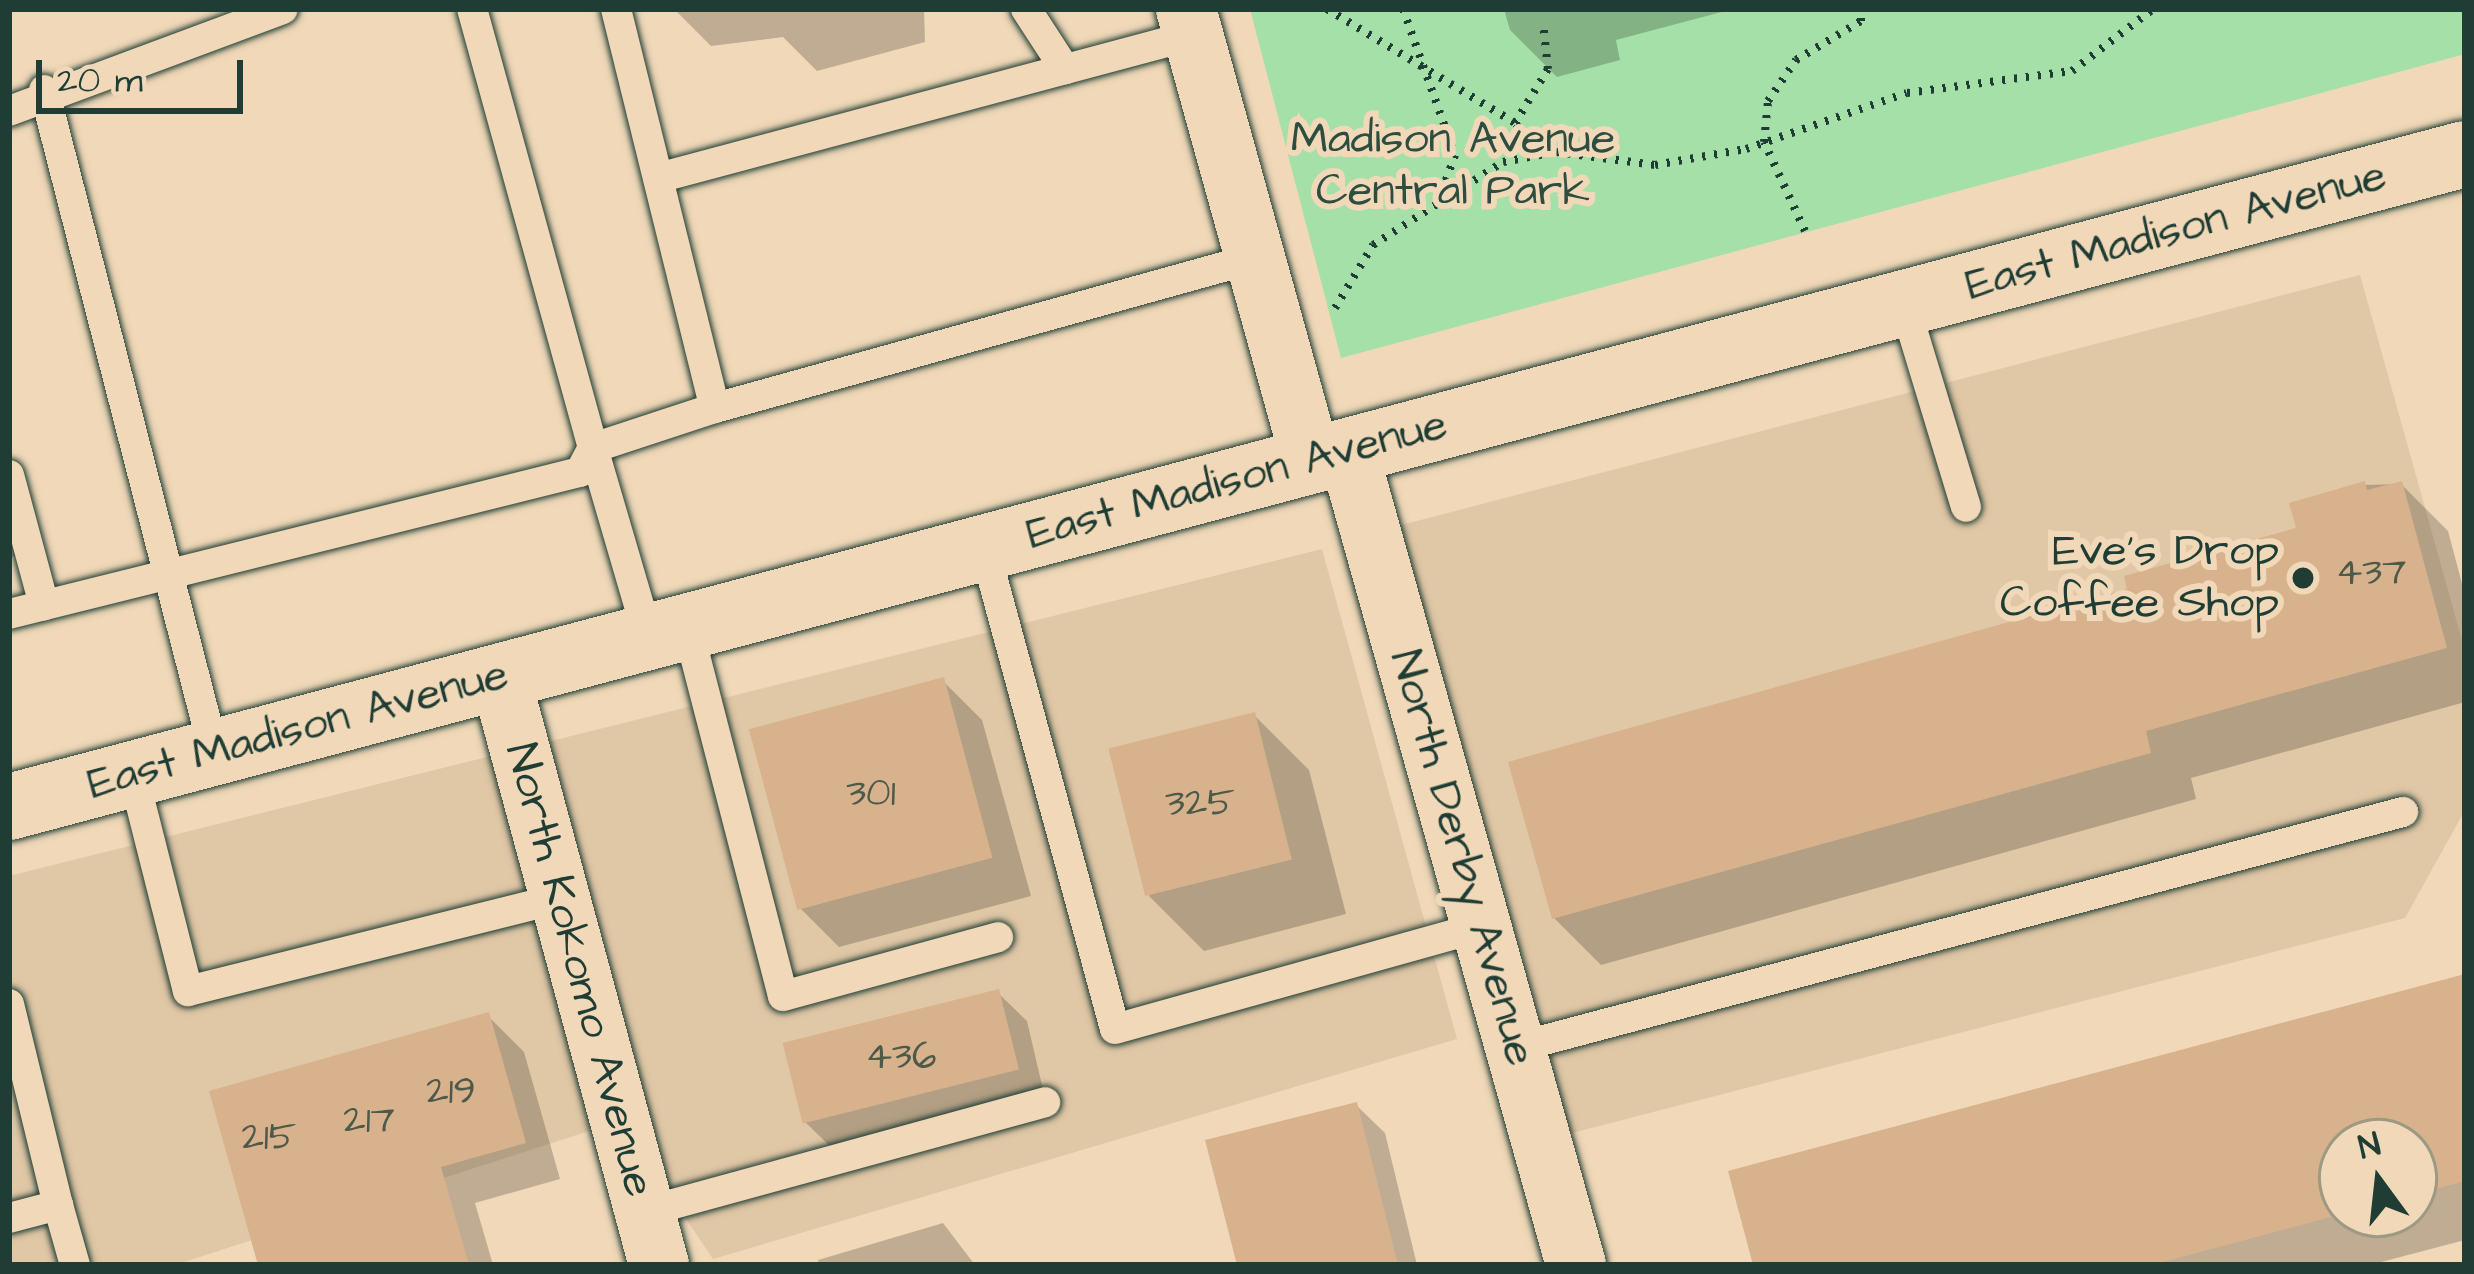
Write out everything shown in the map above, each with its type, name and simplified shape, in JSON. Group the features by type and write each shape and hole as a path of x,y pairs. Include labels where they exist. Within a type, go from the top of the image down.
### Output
{"main road":[{"name":"East Madison Avenue","path":"9,807 2465,154"}],"street":[{"name":"North Derby Avenue","path":"1190,22 1255,258 1330,456 1481,927 1576,1265"},
{"name":"North Kokomo Avenue","path":"500,676 652,1238"}],"lane":[{"path":"9,111 44,90 284,9"},
{"path":"472,9 593,448 668,630 783,996 998,937"},
{"path":"616,9 715,408"},
{"path":"1026,9 1064,69"},
{"path":"658,178 1064,69 1190,22"},
{"path":"44,90 214,752"},
{"path":"9,614 580,472 593,448 715,408 1255,258"},
{"path":"1904,303 1966,506"},
{"path":"9,475 44,605"},
{"path":"984,547 1115,1029 1481,927"},
{"path":"133,774 188,992 560,898"},
{"path":"1514,1048 2403,812"},
{"path":"9,1004 75,1265"},
{"path":"652,1238 1045,1102"},
{"path":"9,1217 58,1204"}],"path":[{"path":"1327,9 1515,124 1540,155"},
{"path":"1403,9 1403,35 1431,72 1454,155 1435,212"},
{"path":"1805,231 1765,142 1768,101 1796,60 1849,30 1862,9"},
{"path":"1319,328 1373,245 1435,212 1503,162 1540,155 1655,165 1765,142 1907,93 2072,71 2153,9"},
{"path":"1515,124 1548,69 1543,22"}],"shaded area":[{"path":"2360,275 2465,651 2465,810 2405,918 1541,1141 1371,533"},
{"path":"1322,549 1457,1039 713,1259 620,1121 175,1265 9,1265 9,876"}],"green space":[{"name":"Madison Avenue Central Park","path":"1250,9 2465,9 2465,54 1341,358"}],"building":[{"path":"2365,481 2367,490 2402,481 2447,648 2146,731 2151,753 1552,919 1508,762 2127,589 2124,576 2296,528 2289,503"},
{"path":"944,677 992,858 797,910 749,729"},
{"path":"1255,712 1292,859 1145,896 1108,749"},
{"path":"2465,974 2465,1181 2438,1188 2438,1118 2318,1118 2318,1220 2152,1265 1753,1265 1728,1171"},
{"path":"999,989 1019,1070 803,1123 783,1043"},
{"path":"489,1012 526,1143 441,1167 469,1265 258,1265 209,1091"},
{"path":"1357,1102 1398,1265 1237,1265 1205,1140"}],"place":[{"name":"Eve's Drop Coffee Shop","path":"2303,578"}]}
